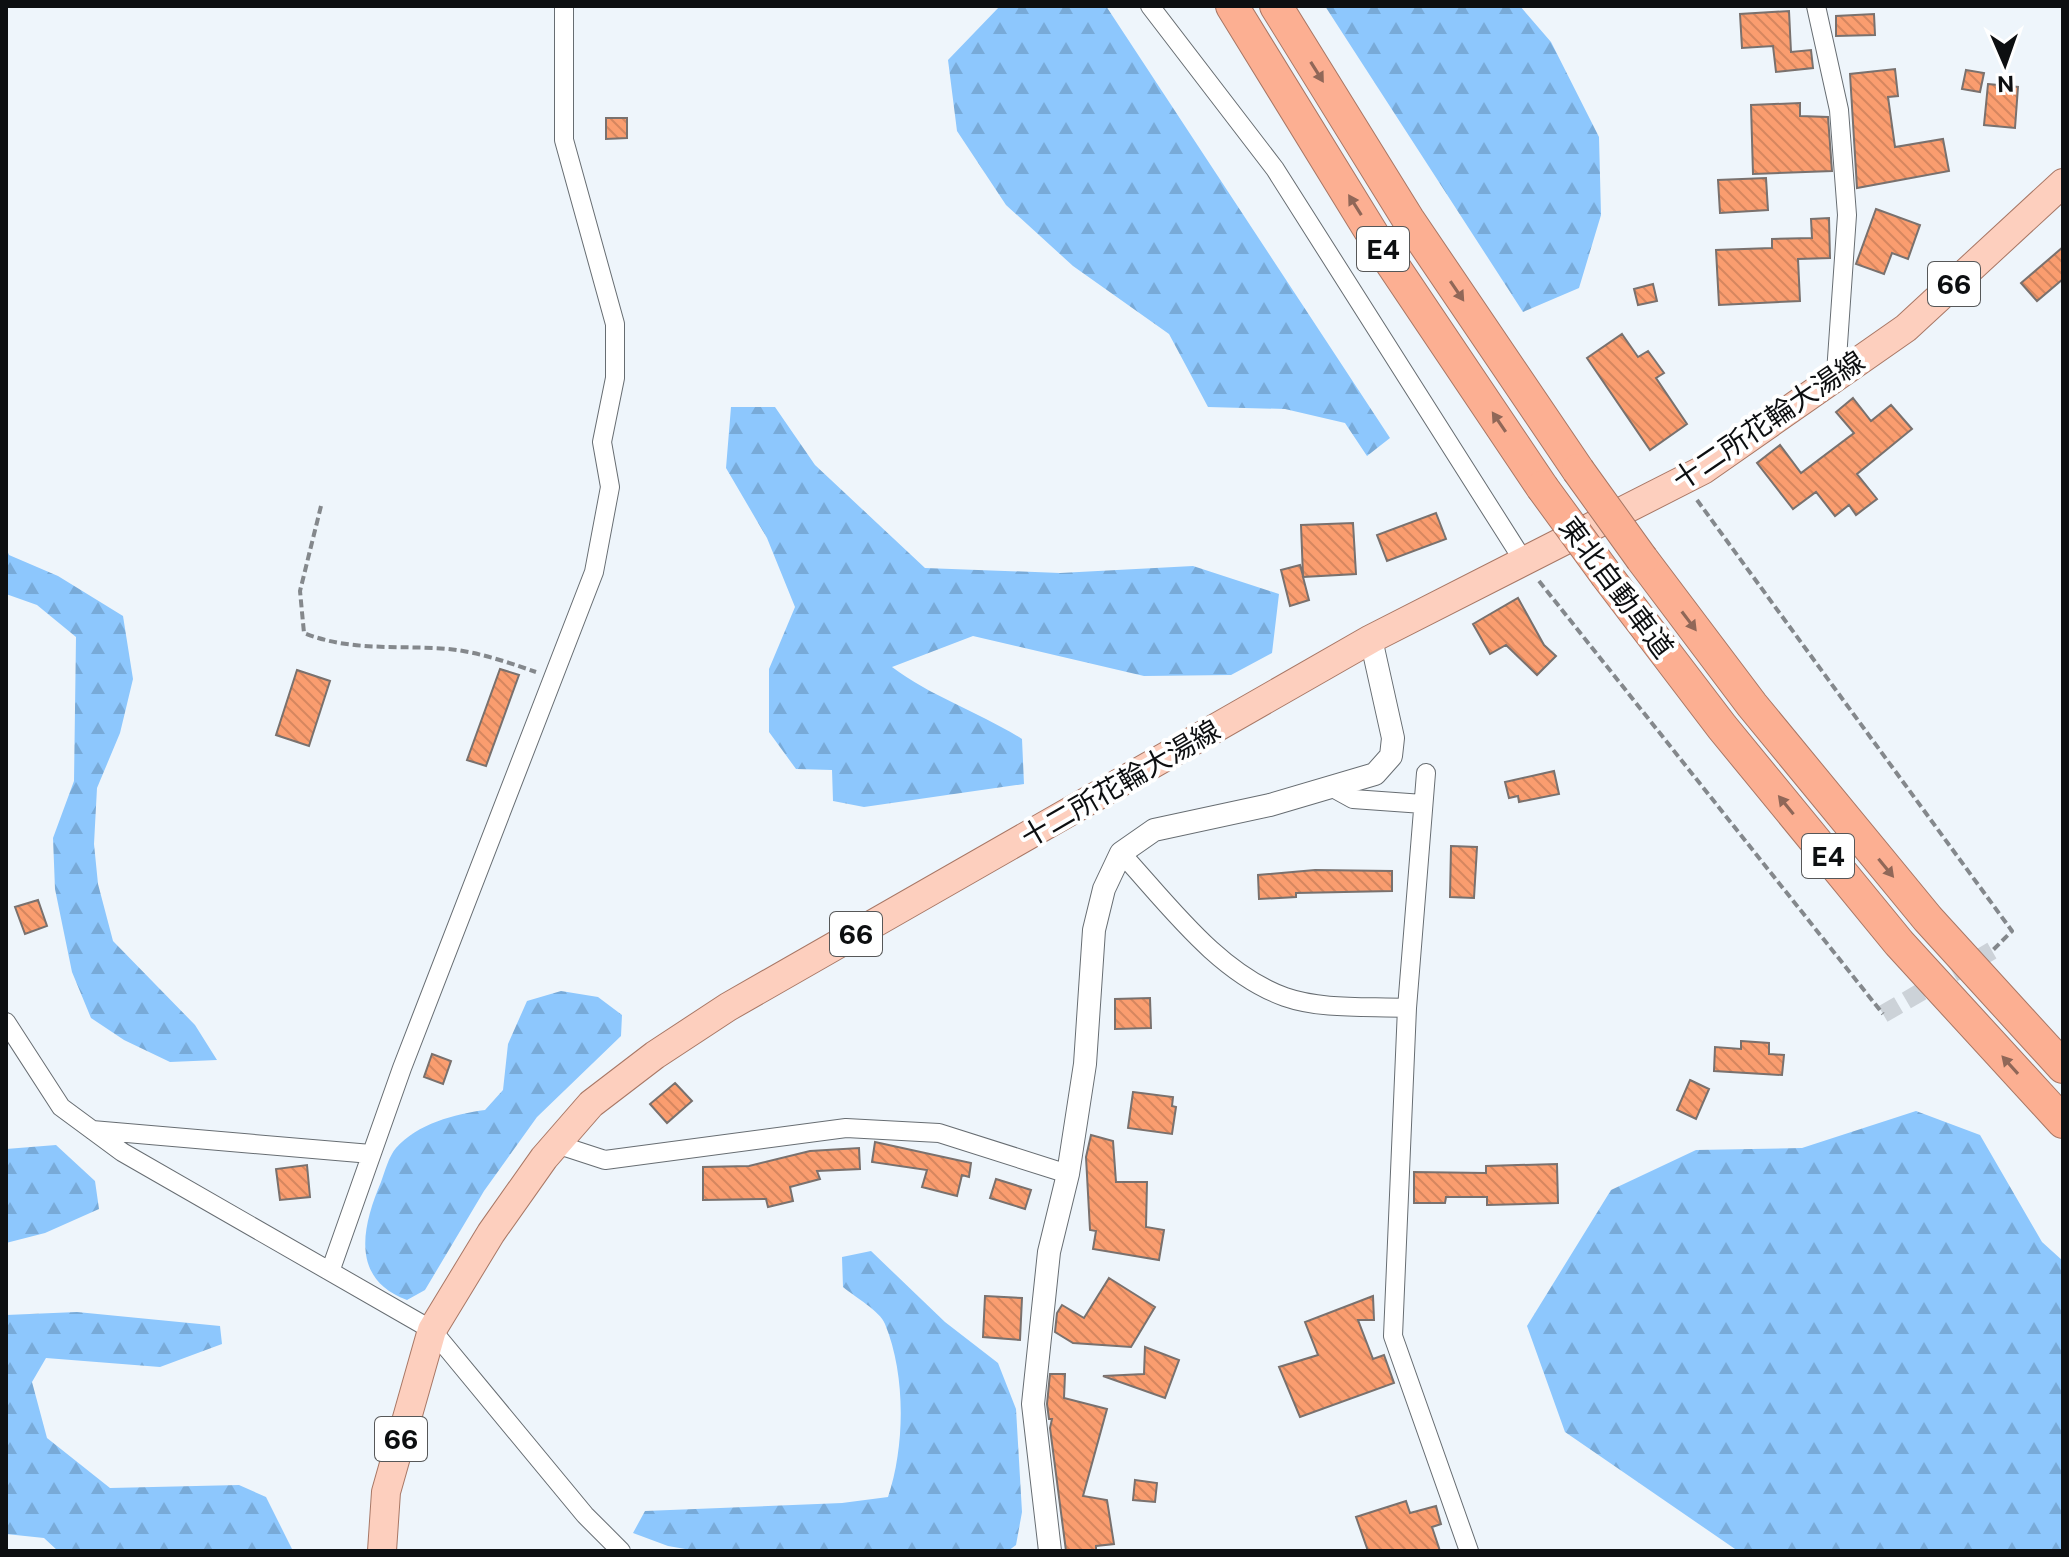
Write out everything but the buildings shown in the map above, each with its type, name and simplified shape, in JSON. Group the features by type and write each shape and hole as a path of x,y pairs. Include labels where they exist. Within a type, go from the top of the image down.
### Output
{"highway":[{"name":"東北自動車道","path":"1232,6 1376,240 1542,487 1607,576 1722,727 1899,943 2063,1122"},
{"name":"東北自動車道","path":"1276,6 1408,219 1642,559 1752,705 1928,919 2063,1067"}],"main road":[{"name":"十二所花輪大湯線","path":"382,1551 386,1492 432,1330 491,1233 556,1144 591,1104 655,1055 728,1007 1371,639 1523,560 1684,482 1836,373 1906,328 2063,183"}],"street":[{"path":"331,1269 371,1154 594,572 610,487 602,442 615,378 615,324 564,140 564,6"},
{"path":"1150,6 1275,169 1523,560"},
{"path":"1816,6 1839,110 1847,215 1836,373"},
{"path":"1050,1551 1033,1404 1049,1252 1068,1174 1085,1064 1094,930 1104,889 1121,853 1154,830 1333,788 1375,774 1391,756 1393,738 1371,639"},
{"path":"1426,773 1407,1008 1393,1336 1469,1551"},
{"path":"1333,788 1353,799 1423,804"},
{"path":"1121,853 1201,939 1247,977 1286,997 1407,1008"},
{"path":"6,1022 61,1107 122,1152 331,1269 432,1330 585,1515 621,1551"},
{"path":"556,1144 605,1160 846,1128 939,1133 1068,1174"},
{"path":"92,1130 371,1154"}],"path":[{"path":"1684,482 2012,931 1993,950"},
{"path":"321,506 300,591 304,633 355,647 434,648 482,653 553,678"},
{"path":"1523,560 1883,1014"}],"green space":[{"path":"1000,6 1106,6 1390,438 1367,456 1345,423 1285,409 1208,407 1169,334 1073,266 1006,205 957,131 948,60"},
{"path":"1325,6 1520,6 1551,42 1599,137 1601,215 1579,288 1523,312"},
{"path":"731,407 775,407 815,465 925,568 1060,573 1193,566 1279,594 1272,653 1231,675 1144,676 973,636 892,667 923,687 1022,739 1024,784 864,807 833,801 832,770 796,769 769,732 769,669 795,607 767,538 726,468"},
{"path":"6,548 9,555 58,576 123,616 133,679 120,733 97,788 94,844 98,884 113,941 195,1025 217,1060 170,1062 124,1040 91,1018 72,972 55,889 53,838 74,781 76,637 37,605 6,594"},
{"path":"561,991 598,997 622,1015 621,1036 537,1117 484,1191 425,1290 407,1300 389,1291 376,1279 369,1265 366,1234 374,1199 391,1155 425,1126 449,1117 485,1110 503,1090 508,1044 527,1001"},
{"path":"1916,1111 1980,1135 2042,1242 2063,1261 2063,1551 1738,1551 1565,1432 1527,1326 1611,1190 1696,1150 1802,1148"},
{"path":"56,1145 95,1181 99,1209 45,1233 6,1243 6,1149"},
{"path":"871,1251 945,1322 998,1363 1016,1409 1022,1512 1016,1545 1008,1551 697,1551 668,1546 633,1533 645,1511 842,1503 888,1497 900,1433 897,1365 882,1319 843,1287 842,1257"},
{"path":"77,1312 220,1326 222,1344 160,1367 46,1358 32,1382 47,1438 110,1488 239,1485 266,1497 293,1551 58,1551 44,1538 6,1534 6,1315"}],"tunnel":[{"path":"1883,1014 1993,950"}]}
